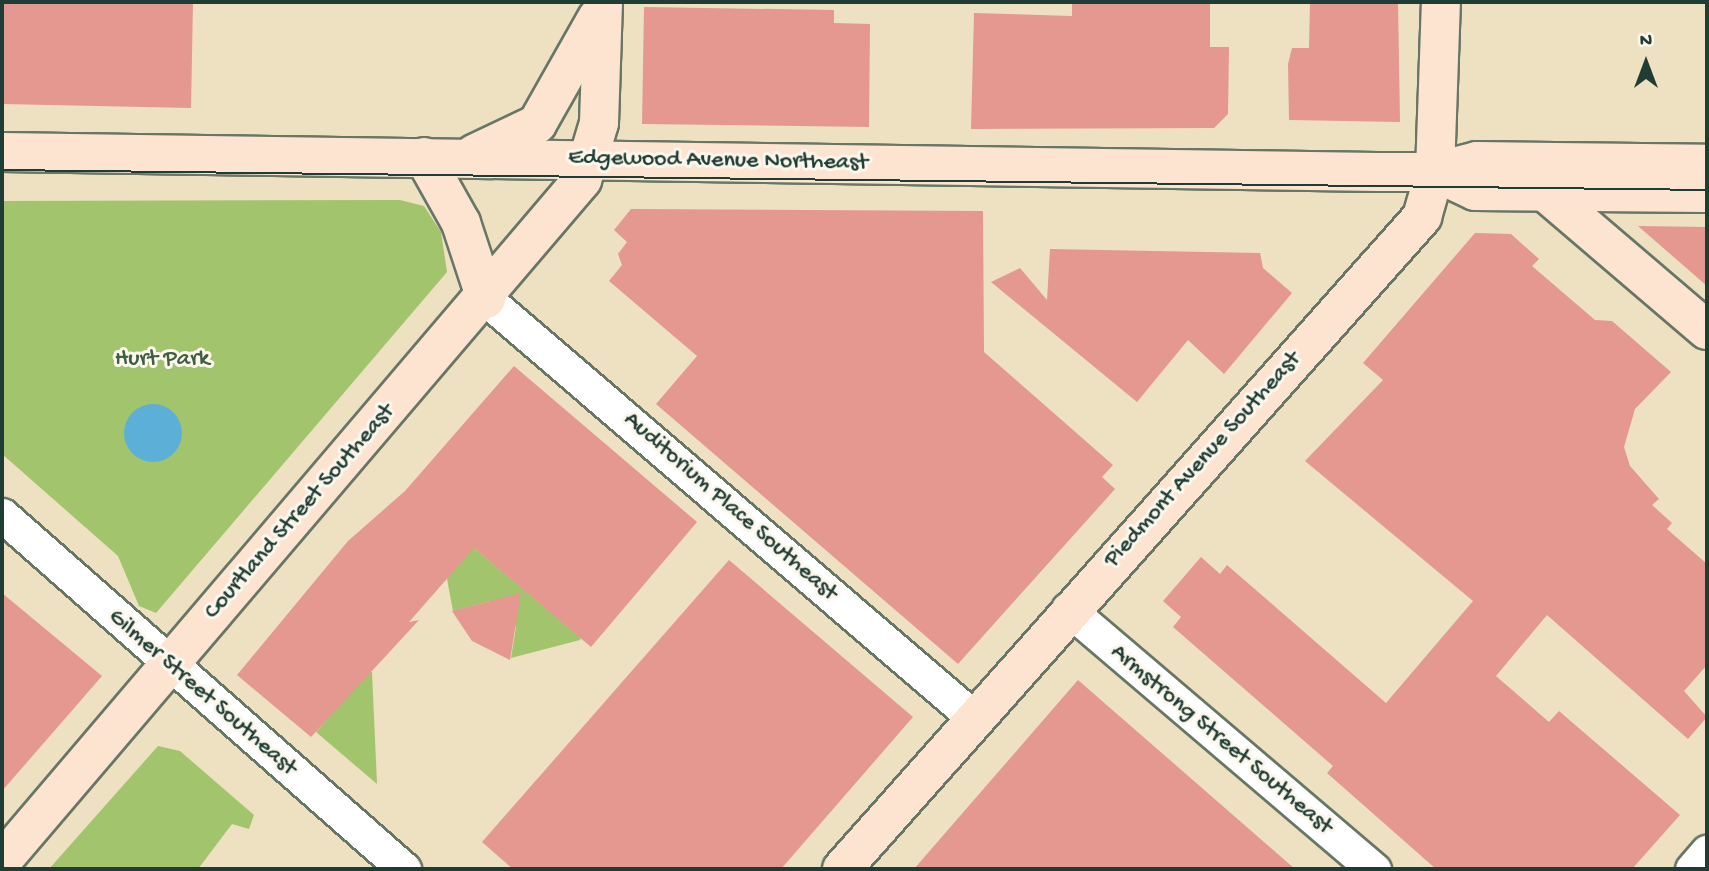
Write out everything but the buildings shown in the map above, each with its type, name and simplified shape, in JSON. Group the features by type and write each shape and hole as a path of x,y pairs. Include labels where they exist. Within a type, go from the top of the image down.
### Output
{"main road":[{"name":"Piedmont Avenue Southeast","path":"842,869 1068,609 1406,239 1422,217 1435,172 1441,2"},
{"path":"466,158 537,124 568,79 603,5"},
{"name":"Courtland Street Southeast","path":"2,861 167,662 486,299 582,180 599,123 603,5"},
{"name":"Edgewood Avenue Northeast","path":"2,152 1435,172 1478,161 1707,164"},
{"path":"424,157 461,223 486,299"},
{"name":"Edgewood Avenue Northeast","path":"1435,172 1475,191 1707,193"},
{"path":"1544,191 1616,249 1707,330"},
{"path":"1616,249 1618,216 1635,192"}],"street":[{"name":"Auditorium Place Southeast","path":"486,299 973,717"},
{"name":"Gilmer Street Southeast","path":"2,515 404,869"},
{"name":"Armstrong Street Southeast","path":"1068,609 1374,869"},
{"path":"1692,869 1707,852"}],"green space":[{"name":"Hurt Park","path":"400,200 424,206 441,232 447,272 156,613 139,606 118,556 2,454 2,201"},
{"path":"467,542 581,638 580,640 511,658 516,627 490,601 453,611 447,579"},
{"path":"369,671 372,672 377,784 316,732"},
{"path":"158,746 180,751 254,815 249,829 232,824 198,869 49,869"}],"water":[{"path":"153,404 169,409 177,417 182,433 177,449 169,457 153,462 137,457 129,449 124,433 129,417 137,409"}],"tram line":[{"path":"2,170 1707,190"}]}
